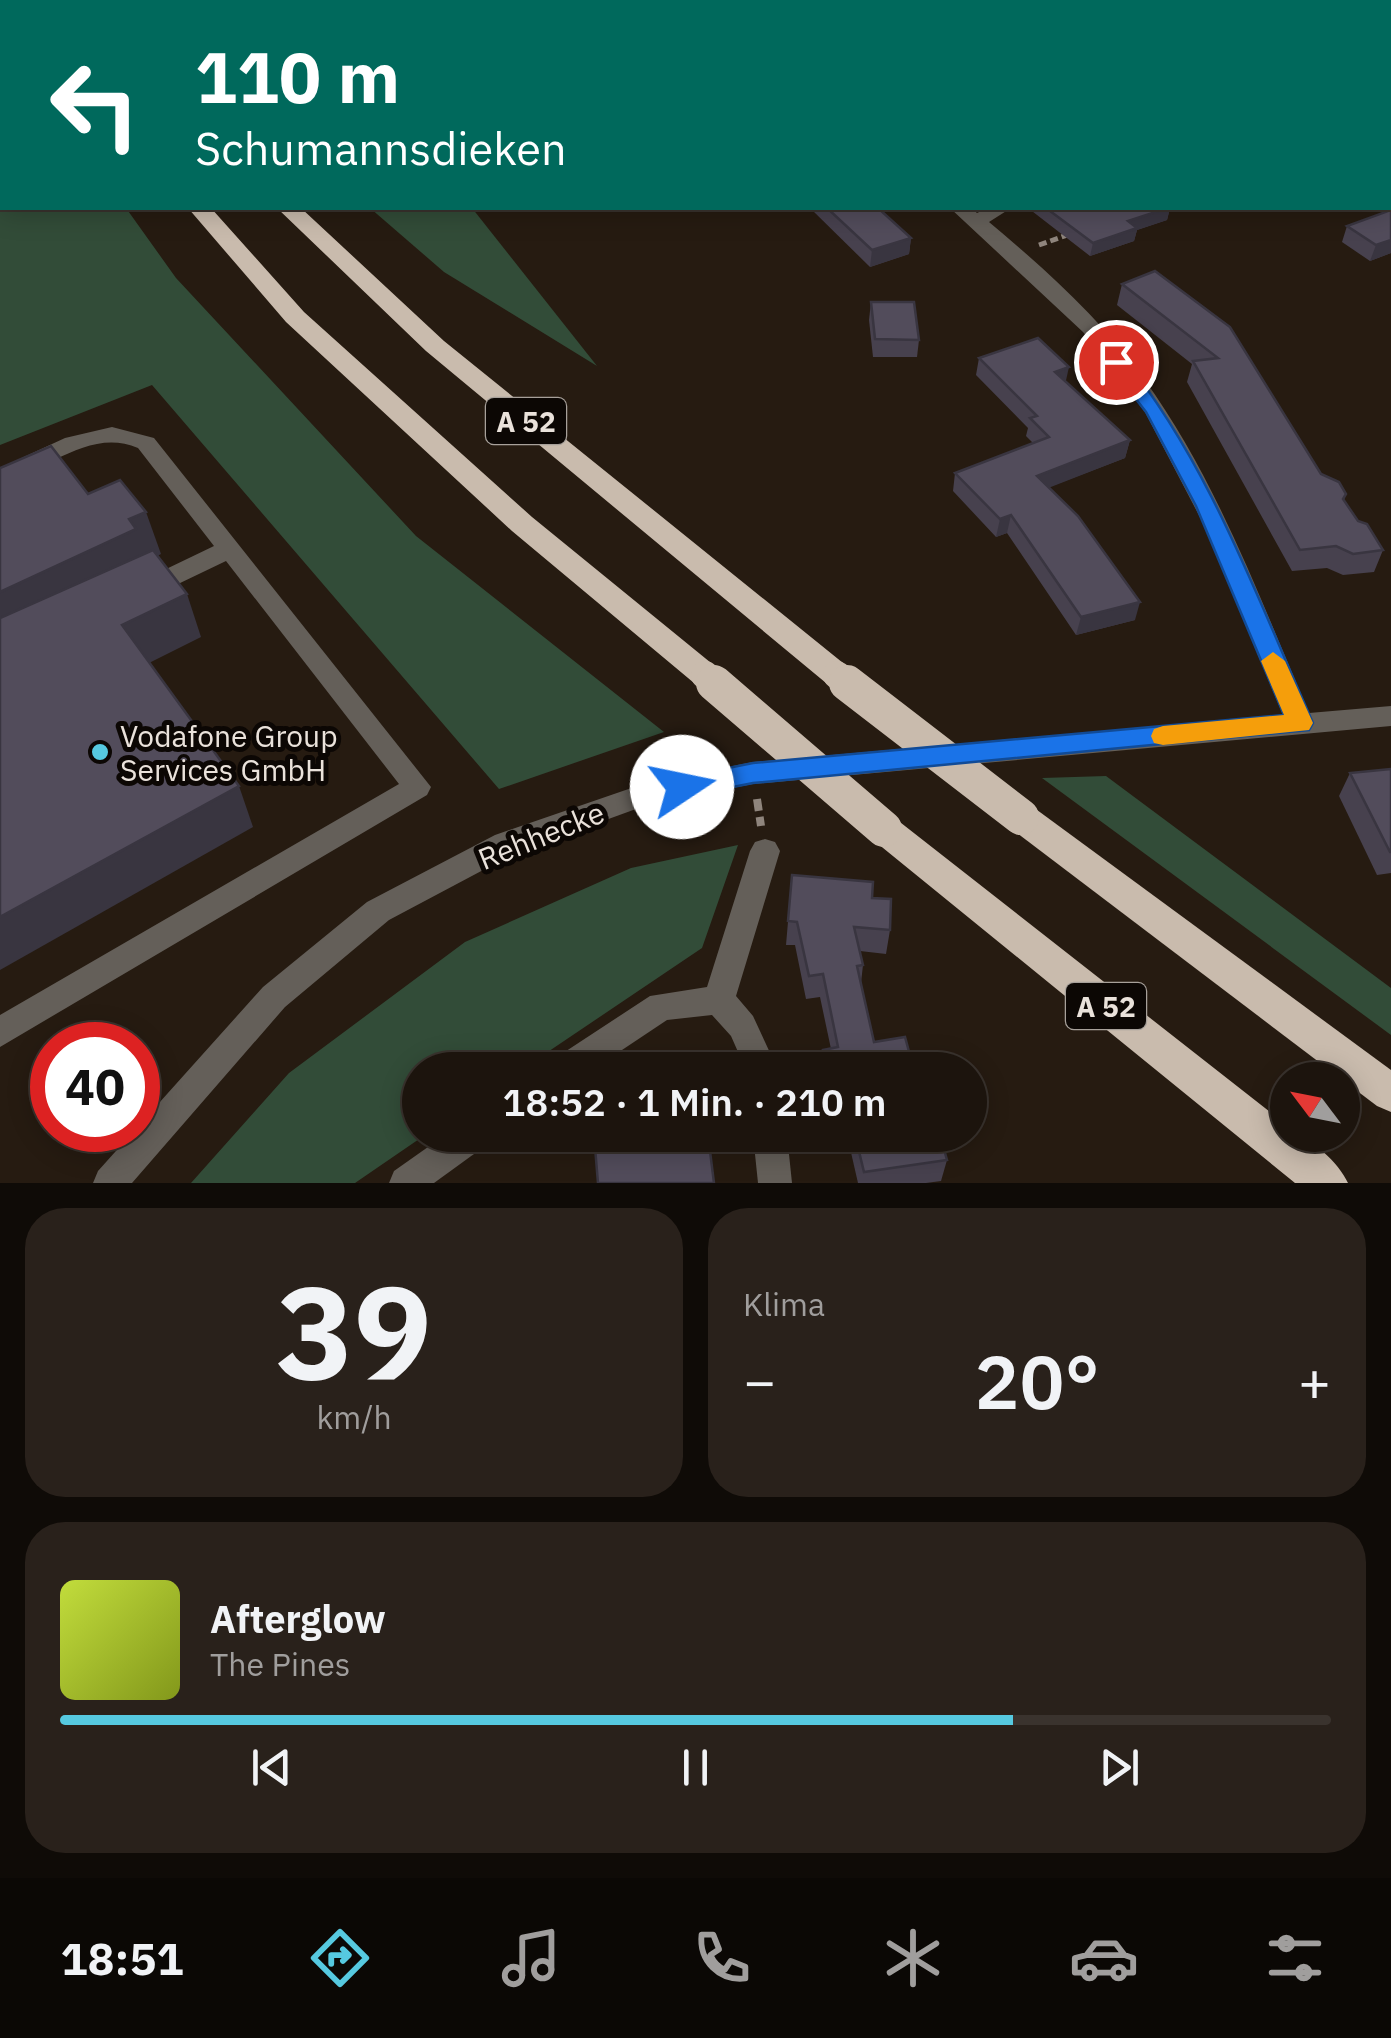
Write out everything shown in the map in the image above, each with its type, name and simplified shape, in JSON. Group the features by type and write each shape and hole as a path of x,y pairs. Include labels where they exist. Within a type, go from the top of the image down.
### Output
{"highway":[{"name":"A 52","path":"202,210 295,318 522,524 884,829 1327,1183"},
{"name":"A 52","path":"290,210 435,346 837,675 1391,1093"}],"street":[{"path":"968,214 1078,313 1154,410 1206,506 1300,723"},
{"path":"0,478 111,433 133,434 146,443 417,788 0,1032"},
{"path":"124,600 230,549"},
{"name":"Rehhecke","path":"110,1183 274,997 378,911 504,844 646,794 753,773 1391,716"},
{"path":"720,1000 765,852"},
{"path":"592,1052 661,1006 720,1000"},
{"path":"720,1000 742,1026 754,1052"},
{"path":"406,1183 449,1152"},
{"path":"772,1152 775,1183"}],"path":[{"path":"1014,253 1083,230"},
{"path":"753,773 765,852"}],"green space":[{"path":"0,210 127,210 176,278 416,536 664,732 499,789 152,385 0,445"},
{"path":"372,210 474,210 597,366 444,272"},
{"path":"1106,776 1391,988 1391,1035 1042,778"},
{"path":"738,845 702,948 548,1052 402,1052 402,1151 355,1183 191,1183 289,1073 465,942 631,868"}],"building":[{"path":"829,210 880,210 911,238 872,250"},
{"path":"1049,210 1162,210 1128,221 1137,228 1093,243"},
{"path":"1391,210 1391,240 1376,245 1347,226"},
{"path":"1155,271 1230,327 1321,474 1339,482 1346,494 1343,499 1358,521 1367,524 1383,550 1353,554 1336,546 1300,550 1193,361 1218,358 1122,284"},
{"path":"871,302 914,302 919,340 875,339"},
{"path":"1038,338 1069,367 1055,372 1130,440 1037,476 1078,516 1140,602 1081,617 1011,515 1000,519 955,473 1049,437 1030,418 1037,416 979,358"},
{"path":"51,446 88,494 120,480 146,512 129,519 136,529 0,592 0,468"},
{"name":"Vodafone Group Services GmbH","path":"153,550 187,594 122,625 239,786 0,917 0,618"},
{"path":"1391,769 1391,852 1390,852 1350,773"},
{"path":"792,875 873,882 872,898 891,899 890,930 854,927 863,965 857,966 874,1042 905,1037 909,1052 824,1052 838,1047 823,974 809,976 797,922 788,921"},
{"path":"595,1152 710,1152 714,1183 598,1183"},
{"path":"859,1152 945,1152 947,1160 864,1172"}],"slow traffic":[{"path":"1163,736 1300,723 1273,661"}],"place":[{"name":"Vodafone Group Services GmbH","path":"100,752"}],"route":[{"path":"682,787 753,773 1300,723 1206,506 1154,410 1116,362"}]}
